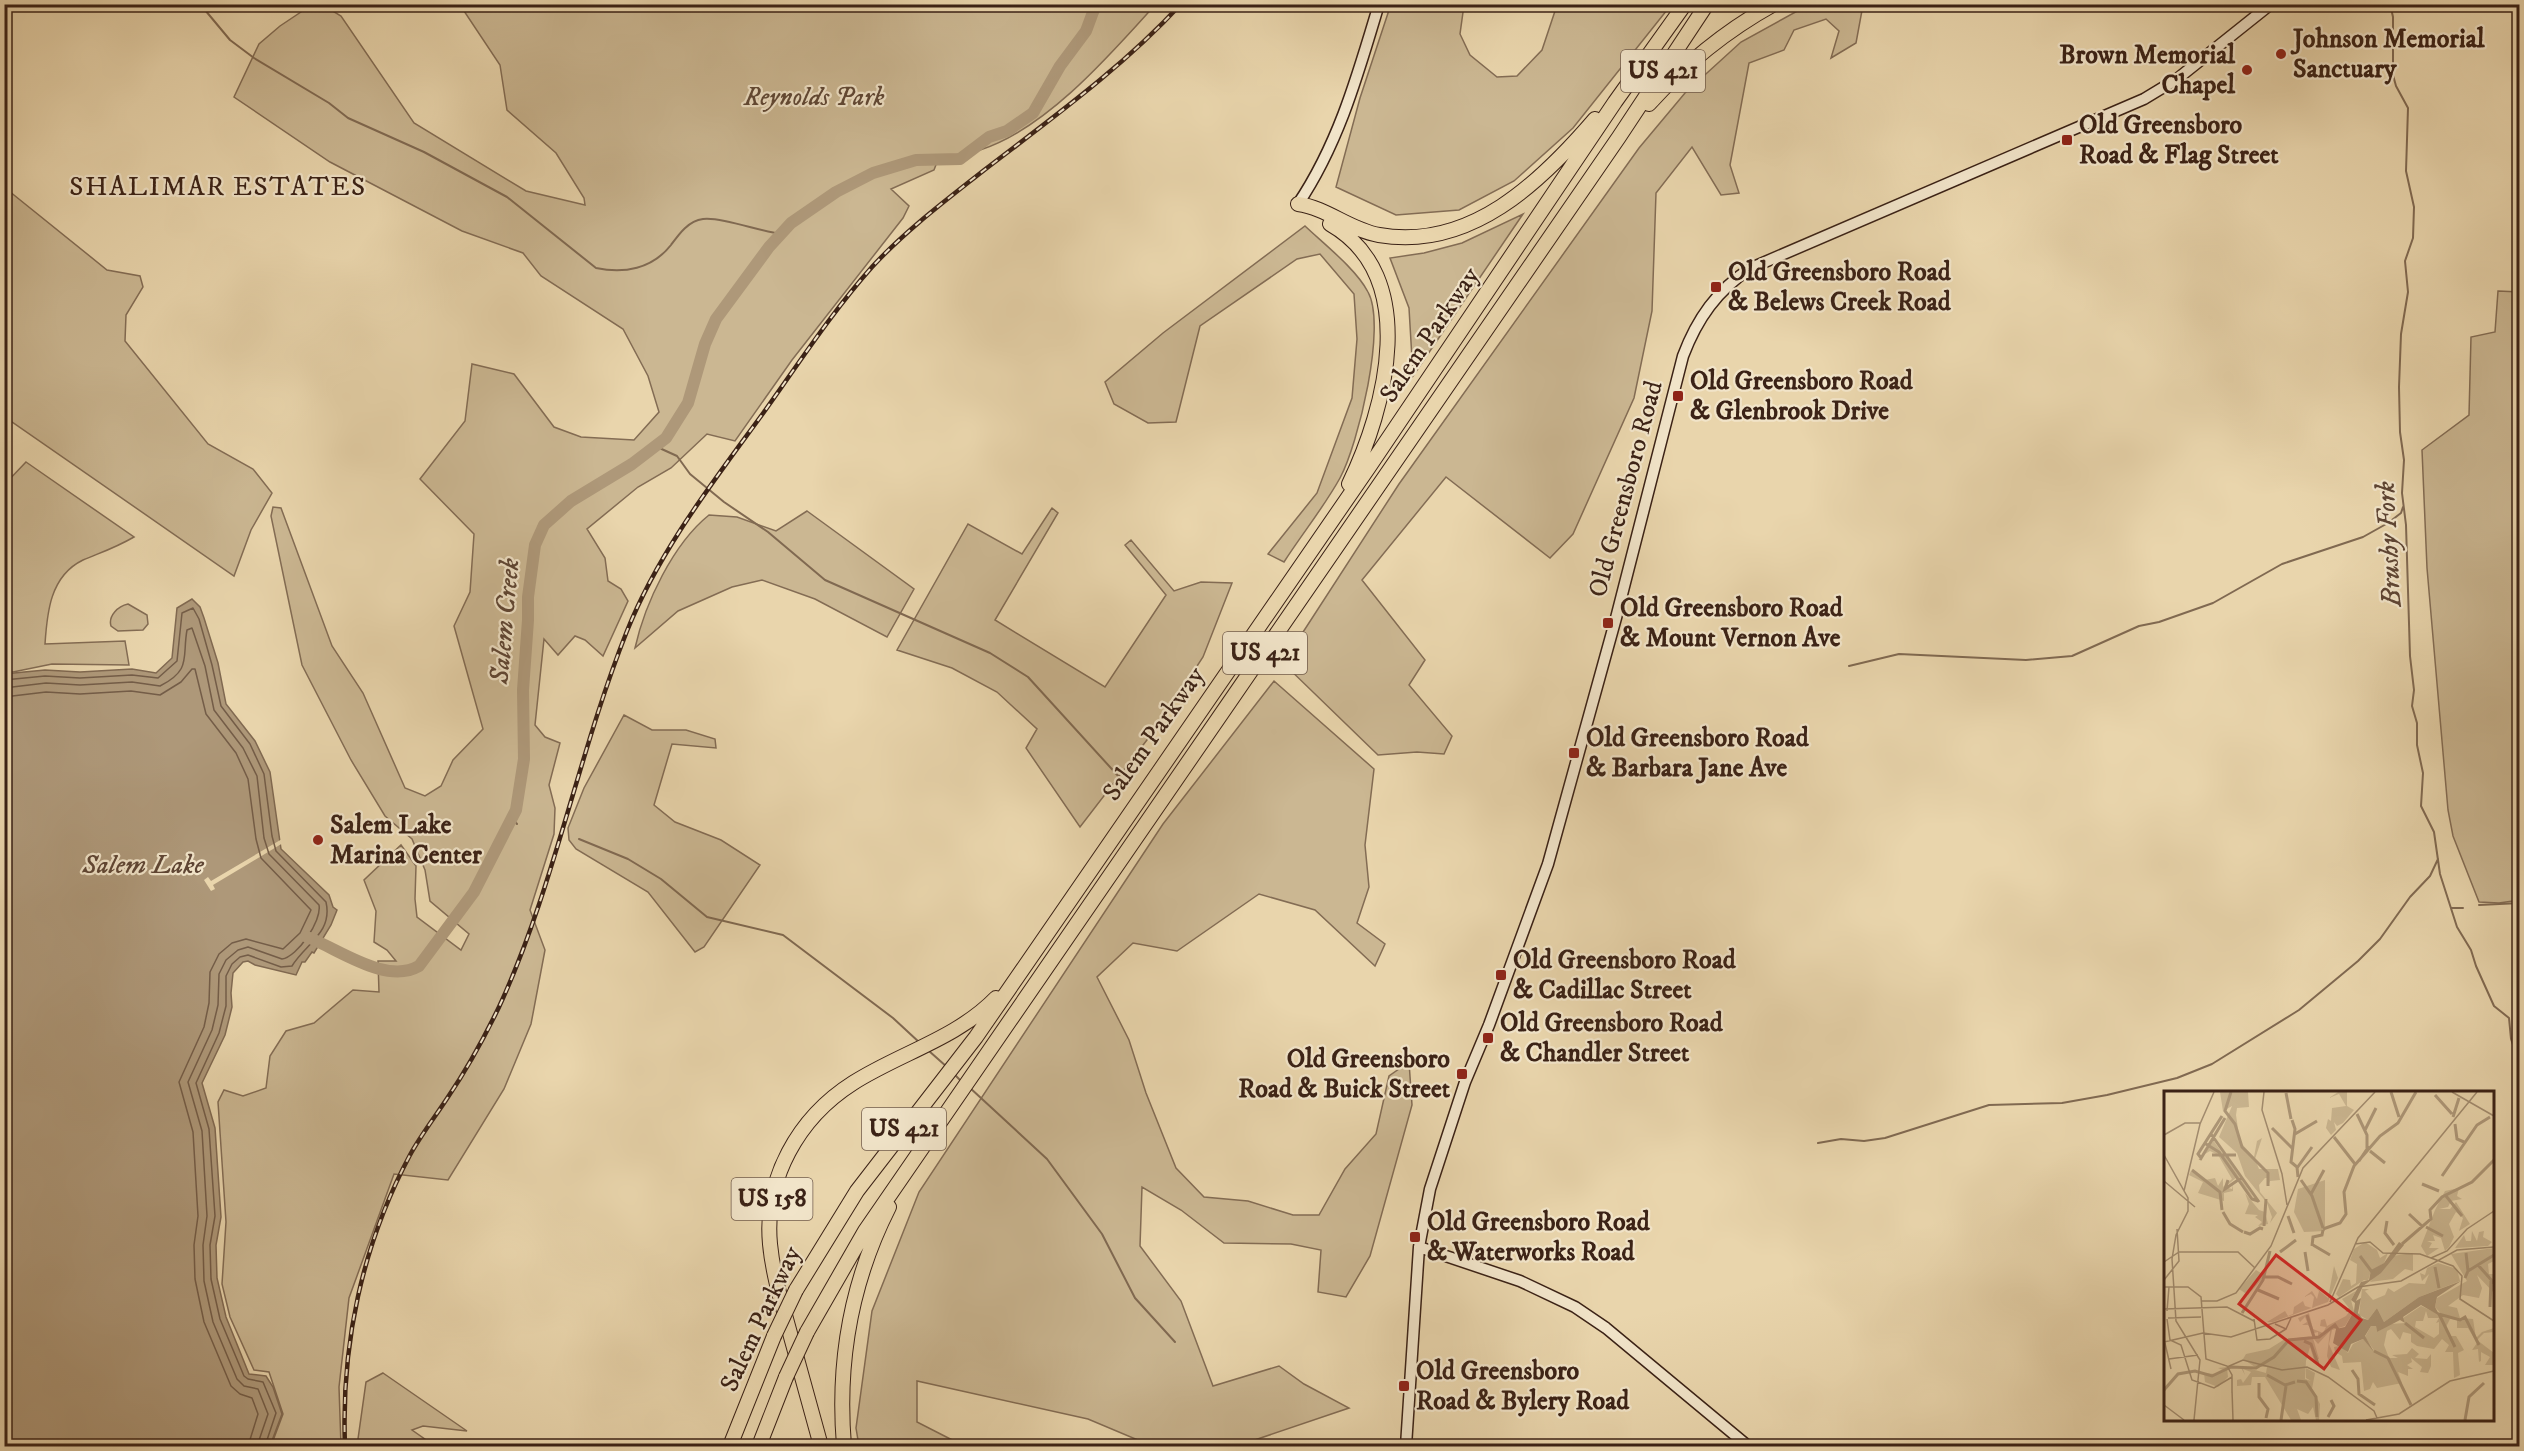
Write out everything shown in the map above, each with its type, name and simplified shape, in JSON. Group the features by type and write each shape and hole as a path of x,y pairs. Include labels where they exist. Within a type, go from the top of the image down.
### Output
{"highway":[{"name":"Salem Parkway","path":"730,1446 774,1336 796,1290 857,1191 976,1037 1369,467 1643,63 1686,4"},
{"name":"Salem Parkway","path":"759,1446 786,1377 807,1332 850,1255 1619,137 1707,4"},
{"path":"1619,137 1663,89 1694,60 1743,22 1774,4"},
{"path":"1298,204 1309,205 1355,228 1391,236 1426,235 1469,224 1506,204 1543,175 1576,141 1643,63"},
{"path":"1298,204 1306,212 1343,233 1365,255 1380,283 1387,319 1385,366 1373,422 1354,473 1330,521"},
{"name":"US 158","path":"821,1446 771,1254 770,1208 783,1163 807,1123 832,1098 871,1073 961,1026 987,1006 1019,972"},
{"path":"843,1446 842,1375 854,1302 874,1241 910,1168"}],"street":[{"path":"1298,204 1335,140 1379,4"},
{"name":"Old Greensboro Road","path":"1406,1446 1419,1246 1430,1189 1446,1136 1548,864 1616,618 1683,356 1693,329 1714,299 1735,278 1752,268 2144,99 2195,66 2271,4"},
{"path":"1419,1246 1520,1281 1575,1307 1606,1328 1748,1446"}],"green space":[{"name":"Reynolds Park","path":"313,4 323,5 341,16 414,123 526,191 585,205 584,198 556,153 507,110 500,65 460,5 1155,5 1097,67 1053,108 1029,126 1005,140 980,150 939,157 934,170 891,189 909,206 903,218 792,360 735,441 707,434 671,468 638,487 587,529 605,558 608,581 621,589 628,601 603,656 585,640 575,636 558,655 544,639 535,725 545,737 560,743 549,785 555,808 554,834 530,910 545,950 531,1024 504,1089 448,1180 394,1174 349,1298 339,1387 341,1446 271,1446 283,1414 269,1372 254,1370 230,1317 222,1284 226,1222 218,1102 224,1090 243,1096 266,1088 270,1056 286,1031 314,1023 353,990 379,992 378,961 396,961 387,950 374,942 376,911 364,880 401,845 416,866 417,917 461,950 469,934 430,901 425,870 412,839 385,816 351,760 302,665 271,516 273,507 281,508 332,646 363,693 405,788 425,796 441,786 453,760 483,729 454,626 470,592 474,534 420,479 465,421 472,364 514,374 554,427 581,437 634,440 659,412 648,376 623,329 541,276 523,253 462,231 330,162 234,97 259,44 280,26"},
{"path":"1391,4 1464,5 1460,34 1470,55 1497,77 1517,76 1542,50 1557,5 1671,5 1573,128 1514,181 1459,210 1396,215 1336,187 1360,98"},
{"path":"1810,4 1863,5 1856,43 1831,58 1839,31 1826,19 1794,30 1784,50 1749,63 1730,165 1739,193 1721,195 1692,147 1656,193 1652,311 1634,398 1573,534 1550,558 1446,477 1362,580 1425,660 1409,685 1452,736 1444,754 1417,752 1378,755 1283,663 1399,484 1639,148 1685,93 1741,42"},
{"path":"4,187 107,270 140,276 143,287 126,315 125,341 208,444 253,469 272,493 251,530 234,576 5,417"},
{"path":"1523,214 1413,376 1409,308 1390,258 1424,253 1462,243"},
{"path":"1305,226 1363,283 1373,308 1374,331 1368,385 1355,440 1347,462 1327,499 1284,562 1268,554 1317,493 1352,398 1357,339 1354,294 1320,254 1297,259 1200,326 1176,422 1148,423 1114,404 1105,382 1163,333"},
{"path":"2498,291 2520,292 2520,900 2499,903 2479,902 2453,836 2448,810 2427,568 2422,450 2469,415 2471,337 2495,332"},
{"path":"26,462 134,537 83,560 63,576 52,596 45,644 125,641 129,665 52,664 13,672 5,670 5,484"},
{"path":"1052,508 1058,513 995,620 1105,687 1166,595 1125,545 1131,540 1174,591 1201,582 1232,583 1203,657 1160,723 1080,827 1026,748 1037,729 997,692 952,668 897,650 968,524 1022,554"},
{"path":"807,511 914,589 887,637 815,599 762,580 732,587 678,611 635,648 653,594 672,558 696,527 709,515 737,517 776,531"},
{"path":"128,604 147,615 148,624 143,630 118,631 111,626 110,622 115,612"},
{"path":"1274,681 1374,769 1365,845 1369,887 1357,923 1385,944 1375,966 1315,910 1259,894 1177,951 1133,943 1097,977 1129,1040 1146,1093 1176,1168 1204,1197 1248,1201 1293,1215 1319,1215 1345,1169 1376,1134 1389,1076 1409,1062 1412,1105 1370,1256 1346,1297 1318,1292 1321,1250 1291,1244 1224,1243 1181,1210 1142,1187 1140,1246 1181,1301 1213,1386 1279,1366 1304,1384 1349,1408 1237,1446 1152,1446 1088,1419 917,1381 917,1422 964,1446 859,1446 856,1428 872,1311 919,1192 1163,824"},
{"path":"624,715 652,730 686,730 715,739 716,748 672,744 654,805 675,822 721,840 760,865 704,947 695,952 648,892 576,849 569,840 568,828 584,788"},
{"path":"383,1373 467,1431 423,1426 412,1430 429,1442 422,1446 357,1446 366,1382"}],"water":[{"name":"Salem Lake","path":"192,599 200,607 204,618 218,663 226,704 255,741 270,772 281,849 329,895 333,907 337,910 314,953 312,952 305,962 302,962 296,975 255,965 248,961 243,962 233,973 232,1007 225,1035 202,1083 215,1128 221,1217 216,1245 217,1278 226,1317 249,1374 266,1376 273,1387 282,1414 270,1446 5,1446 4,674 45,670 80,672 132,669 156,673 172,658 177,608"}],"pier":[{"path":"282,839 283,843 213,885 215,889 211,891 204,880 208,877 211,881"}],"waterway":[{"path":"200,4 230,40 254,58 329,103 348,118 424,152 507,197 596,268 627,270 655,260 688,225 703,219 720,220 781,234"},
{"name":"Salem Creek","path":"307,937 377,968 406,971 419,966 474,892 516,810 524,759 523,690 528,597 535,545 544,525 571,501 632,464 666,438 688,403 705,344 716,319 769,247 791,223 836,192 873,173 916,160 960,159 989,137 1007,131 1033,113 1060,66 1086,31 1096,4"},
{"name":"Brushy Fork","path":"2390,4 2393,17 2393,75 2396,86 2408,108 2406,171 2414,207 2413,238 2405,261 2408,292 2401,334 2399,387 2400,432 2404,460 2402,493 2406,525 2410,656 2414,690 2412,706 2417,723 2417,745 2423,773 2421,806 2434,832 2440,874 2457,927 2471,950 2494,1006 2509,1018 2511,1039 2520,1065"},
{"path":"655,446 677,456 690,474 724,502 768,532 825,580 990,653 1028,677 1120,778"},
{"path":"1849,666 1899,654 2026,660 2072,656 2139,626 2159,622 2213,603 2282,564 2363,537 2388,523 2401,513 2403,507"},
{"name":"Salem Creek","path":"512,818 517,824"},
{"path":"579,839 628,859 661,879 707,917 783,935 893,1018 920,1043"},
{"path":"1818,1143 1841,1139 1864,1141 1885,1138 1989,1105 2062,1103 2107,1095 2177,1078 2212,1064 2299,1010 2358,961 2380,939 2410,897 2430,876 2438,859"},
{"path":"2479,905 2520,903"},
{"path":"2452,908 2463,908"},
{"path":"929,1051 947,1067"},
{"path":"953,1073 962,1082"},
{"path":"969,1087 1047,1159 1102,1234 1135,1298 1175,1342"}],"railway":[{"path":"345,1446 345,1408 351,1333 367,1260 379,1224 410,1155 475,1053 499,1007 535,915 594,725 627,631 640,601 671,545 829,320 872,267 926,217 1111,71 1181,4"}],"place":[{"name":"Johnson Memorial Sanctuary","path":"2281,54"},
{"name":"Brown Memorial Chapel","path":"2247,70"},
{"name":"Old Greensboro Road & Flag Street","path":"2067,140"},
{"name":"Old Greensboro Road & Belews Creek Road","path":"1716,287"},
{"name":"Old Greensboro Road & Glenbrook Drive","path":"1678,396"},
{"name":"Old Greensboro Road & Mount Vernon Ave","path":"1608,623"},
{"name":"Old Greensboro Road & Barbara Jane Ave","path":"1574,753"},
{"name":"Salem Lake Marina Center","path":"318,840"},
{"name":"Old Greensboro Road & Cadillac Street","path":"1501,975"},
{"name":"Old Greensboro Road & Chandler Street","path":"1488,1038"},
{"name":"Old Greensboro Road & Buick Street","path":"1462,1074"},
{"name":"Old Greensboro Road & Waterworks Road","path":"1415,1237"},
{"name":"Old Greensboro Road & Bylery Road","path":"1404,1386"}],"district":[{"name":"SHALIMAR ESTATES","path":"218,187"}]}
